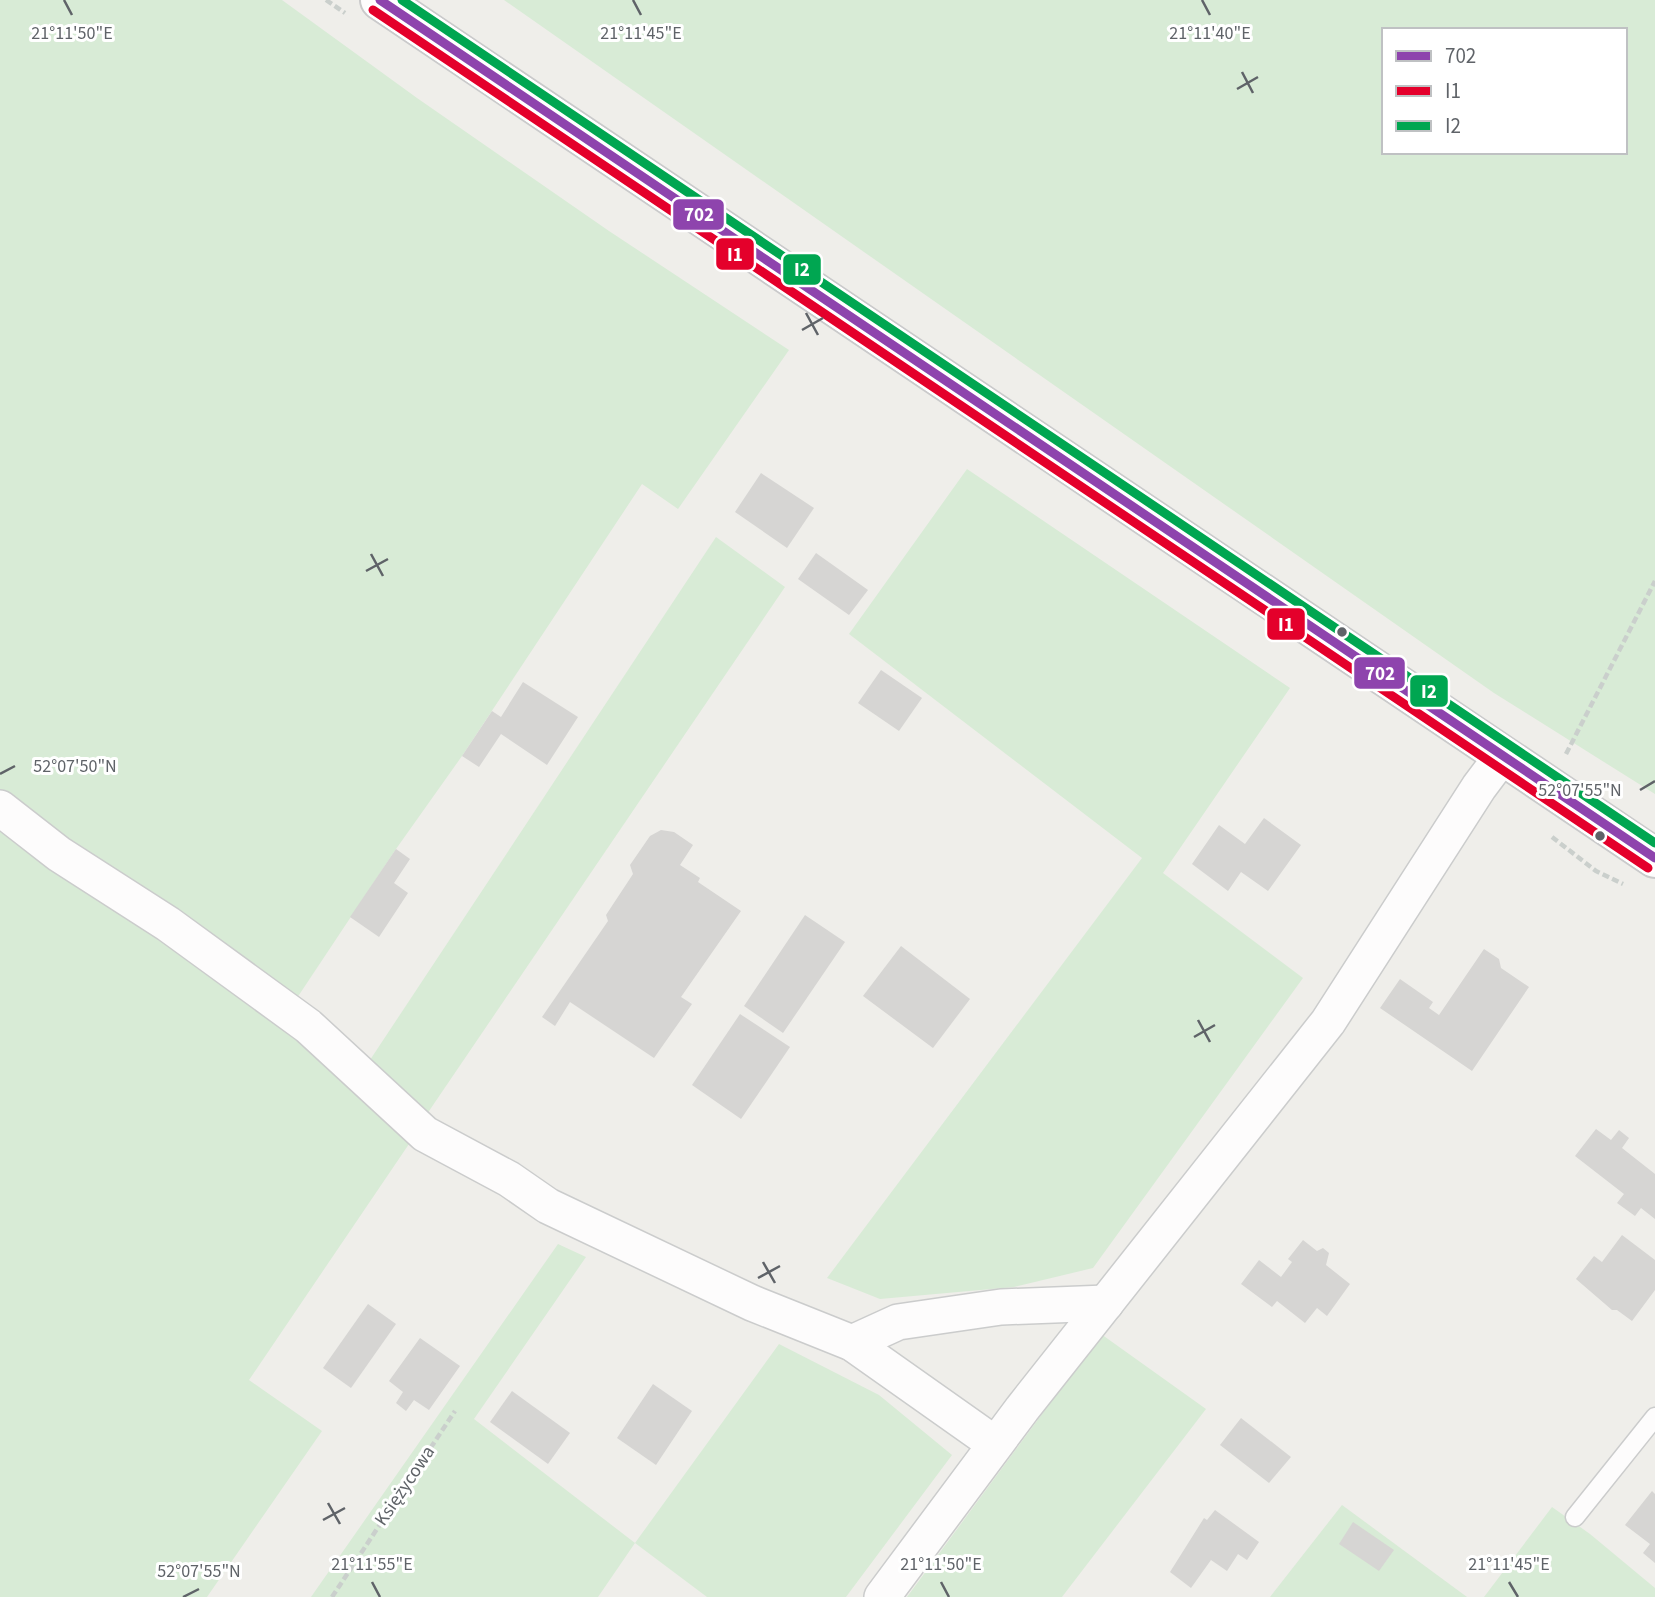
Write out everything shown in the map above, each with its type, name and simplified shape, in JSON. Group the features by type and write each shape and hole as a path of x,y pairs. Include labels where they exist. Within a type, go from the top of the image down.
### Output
{"main road":[{"path":"380,0 1655,858"}],"street":[{"path":"881,1597 995,1444 1328,1022 1479,786 1503,755"},
{"path":"0,808 59,855 168,924 308,1026 425,1134 509,1180 548,1206 752,1304 852,1343 995,1444"},
{"path":"852,1343 898,1322 1001,1307 1106,1303"}],"lane":[{"path":"1575,1517 1655,1417"}],"path":[{"path":"1548,785 1582,726 1655,581"},
{"name":"Księżycowa","path":"332,1597 455,1411"}],"green space":[{"path":"0,0 282,0 417,98 609,231 789,350 678,509 642,484 462,756 396,849 297,998 353,1082 409,1144 249,1380 322,1431 207,1597 0,1597"},
{"path":"504,0 1655,0 1655,794 1494,693"},
{"path":"967,469 1290,688 1163,873 1303,978 1093,1268 1014,1287 880,1299 827,1278 1142,858 849,634"},
{"path":"716,537 785,587 427,1114 370,1060"},
{"path":"558,1244 586,1257 474,1419 635,1543 598,1597 311,1597"},
{"path":"1101,1334 1206,1409 1062,1597 907,1597"},
{"path":"779,1344 879,1395 952,1455 846,1597 707,1597 635,1543"},
{"path":"1342,1505 1467,1597 1270,1597"},
{"path":"1552,1507 1590,1534 1655,1588 1655,1597 1484,1597"}],"building":[{"path":"761,473 814,508 787,548 735,512"},
{"path":"816,553 868,590 849,615 798,579"},
{"path":"881,670 922,698 899,731 858,703"},
{"path":"523,682 578,717 547,765 501,734 479,767 462,756 492,711 501,717"},
{"path":"1264,818 1301,845 1268,891 1241,872 1228,891 1192,864 1219,825 1245,844"},
{"path":"661,830 674,832 693,845 680,865 700,878 698,882 741,911 681,997 692,1004 654,1058 570,1002 555,1026 542,1017 608,921 606,915 633,874 630,865 650,836"},
{"path":"396,849 410,859 394,883 408,893 379,937 350,917"},
{"path":"805,915 845,942 783,1033 744,1006"},
{"path":"901,946 970,999 933,1048 863,996"},
{"path":"1484,949 1499,959 1501,968 1529,987 1472,1071 1380,1008 1400,979 1433,1002 1429,1008 1439,1015"},
{"path":"740,1014 790,1047 741,1119 692,1085"},
{"path":"1596,1129 1611,1140 1619,1130 1629,1138 1622,1148 1655,1174 1655,1219 1641,1208 1635,1216 1617,1203 1624,1194 1575,1156"},
{"path":"1622,1235 1655,1260 1655,1290 1632,1321 1617,1310 1612,1310 1576,1279 1594,1256 1602,1262"},
{"path":"1303,1240 1317,1251 1323,1248 1329,1253 1326,1265 1350,1284 1327,1316 1317,1308 1305,1323 1277,1301 1272,1307 1241,1284 1259,1260 1281,1277 1292,1262 1288,1259"},
{"path":"368,1304 396,1324 351,1388 323,1368"},
{"path":"420,1338 460,1366 429,1410 414,1400 406,1411 396,1403 403,1392 389,1381"},
{"path":"653,1384 692,1411 656,1465 617,1438"},
{"path":"512,1391 570,1433 548,1464 490,1422"},
{"path":"1241,1418 1291,1457 1269,1483 1220,1445"},
{"path":"1652,1491 1655,1494 1655,1563 1643,1553 1650,1544 1625,1525"},
{"path":"1215,1510 1259,1542 1247,1560 1238,1554 1227,1571 1211,1560 1191,1588 1170,1572 1204,1518 1207,1520"},
{"path":"1353,1522 1394,1550 1379,1571 1339,1544"}],"transit line":[{"name":"702","path":"380,0 1655,858"},
{"name":"I2","path":"402,0 1655,843"},
{"name":"I1","path":"373,10 1648,868"}]}
